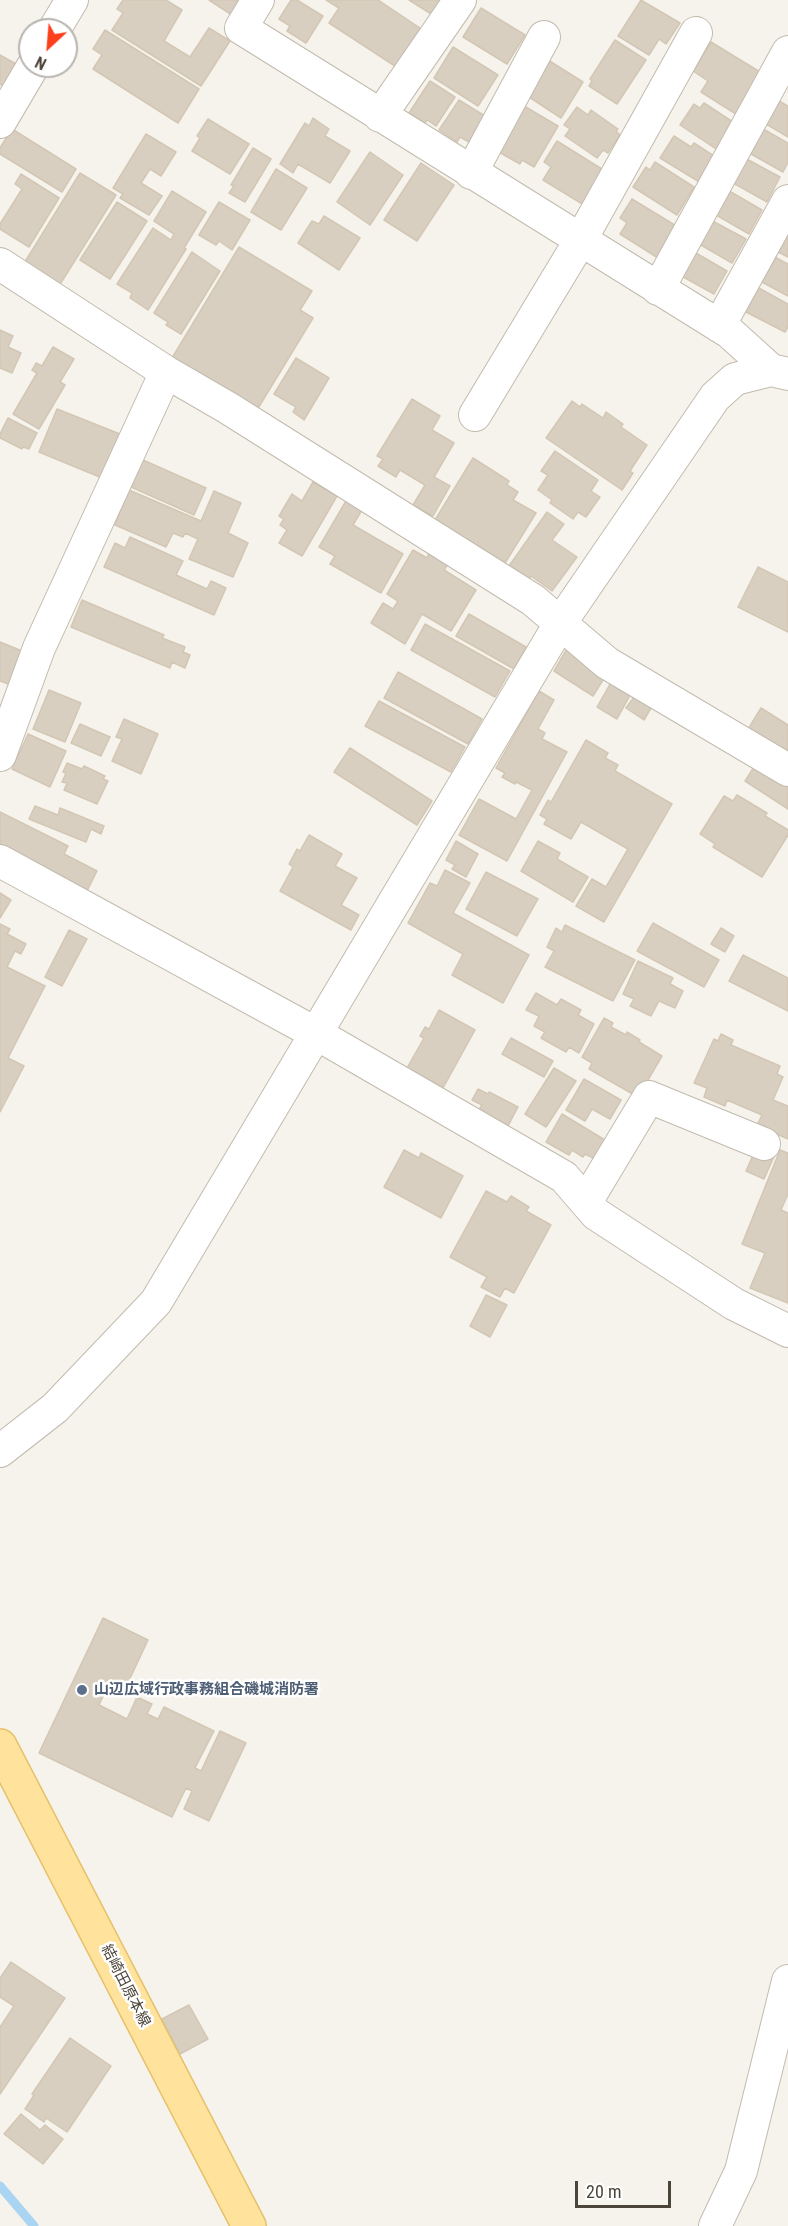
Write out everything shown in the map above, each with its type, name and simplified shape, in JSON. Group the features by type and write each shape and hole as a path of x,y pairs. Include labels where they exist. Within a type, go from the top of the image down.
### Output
{"main road":[{"name":"結崎田原本線","path":"0,1746 249,2226"}],"street":[{"path":"61,18 72,0"},
{"path":"258,0 241,28 729,332 779,372"},
{"path":"380,116 460,0"},
{"path":"475,415 580,241 696,33"},
{"path":"471,173 544,37"},
{"path":"658,289 788,52"},
{"path":"0,122 26,78"},
{"path":"719,326 788,201"},
{"path":"0,264 166,372 228,408 533,600 607,663 788,770"},
{"path":"0,755 39,648 166,372"},
{"path":"0,1451 55,1408 156,1302 561,622 715,397 735,379 779,372"},
{"path":"0,861 315,1033 564,1177 596,1214 734,1304 788,1331"},
{"path":"586,1202 649,1097 764,1144"},
{"path":"715,2226 741,2171 788,1981"}],"building":[{"path":"123,0 166,0 182,10 164,41 190,57 209,28 230,41 201,86 112,30 123,13 117,9"},
{"path":"209,0 242,0 232,15"},
{"path":"291,0 297,0 323,16 306,43 287,31 290,26 279,19"},
{"path":"326,0 378,0 426,32 401,70 329,23 339,8"},
{"path":"409,0 447,0 436,17"},
{"path":"641,0 680,23 666,44 659,39 649,55 618,36"},
{"path":"481,8 525,35 507,64 463,37"},
{"path":"105,30 199,89 178,123 93,69 102,55 93,49"},
{"path":"615,40 646,60 617,104 589,86 592,81 590,79"},
{"path":"711,42 765,75 739,116 701,92 708,81 693,71"},
{"path":"453,47 498,75 478,106 434,78"},
{"path":"0,55 16,64 3,86 0,84"},
{"path":"548,60 583,82 561,118 529,97"},
{"path":"430,81 455,97 436,126 427,120 425,123 409,113"},
{"path":"774,98 788,106 788,137 761,121"},
{"path":"459,100 485,116 469,142 460,137 457,142 439,130"},
{"path":"704,103 736,124 719,151 680,125 694,104 700,108"},
{"path":"524,106 558,126 534,167 522,160 520,164 497,151"},
{"path":"577,107 588,115 591,110 618,129 616,131 620,135 608,153 603,150 597,158 565,136 570,129 564,125"},
{"path":"313,118 329,129 325,136 350,151 330,183 298,164 293,173 280,164 305,123 309,126"},
{"path":"208,119 249,144 230,174 192,151 200,138 197,136"},
{"path":"758,126 788,143 788,162 783,172 744,150"},
{"path":"12,129 76,169 62,192 0,154 0,148"},
{"path":"146,134 176,152 161,176 150,169 141,183 162,196 149,215 120,198 123,194 113,188"},
{"path":"674,136 691,147 694,143 717,158 701,183 660,158"},
{"path":"557,141 605,171 584,205 543,180 551,167 544,162"},
{"path":"253,148 271,159 245,202 229,193 234,186 231,185"},
{"path":"370,152 403,175 370,225 337,202"},
{"path":"741,156 780,177 767,202 728,180"},
{"path":"655,162 694,187 677,215 633,187 646,167 650,170"},
{"path":"421,163 454,185 417,241 384,220"},
{"path":"276,169 307,188 281,230 251,212"},
{"path":"80,173 116,195 59,286 23,265"},
{"path":"21,174 59,198 29,247 0,229 0,224 22,189 15,184"},
{"path":"724,188 762,210 749,234 711,212"},
{"path":"172,191 206,212 148,310 130,298 132,293 117,284 153,228 171,240 174,234 154,221"},
{"path":"632,199 678,227 658,258 620,234 627,223 620,218"},
{"path":"117,202 147,221 110,279 80,260"},
{"path":"219,202 250,220 232,250 219,241 216,245 199,235"},
{"path":"324,216 360,238 339,270 298,243 312,221 319,224"},
{"path":"707,218 746,239 732,263 694,241"},
{"path":"788,230 788,257 776,251"},
{"path":"239,247 312,291 300,310 313,318 257,410 172,358"},
{"path":"689,249 727,271 714,294 676,273"},
{"path":"192,252 220,271 181,334 166,325 168,322 154,313"},
{"path":"773,256 788,264 788,296 760,281"},
{"path":"757,287 788,304 788,327 785,332 744,311"},
{"path":"0,330 13,336 8,347 21,353 12,373 0,368"},
{"path":"53,347 74,359 60,382 65,385 39,429 13,414 37,373 32,370 36,363 42,366"},
{"path":"296,358 329,378 304,420 293,412 296,407 274,394"},
{"path":"412,399 440,416 432,430 454,443 434,477 450,486 433,516 413,505 425,485 400,470 396,477 378,466 383,459 377,456"},
{"path":"572,401 580,407 582,404 603,418 606,412 623,424 621,427 647,445 630,471 633,473 622,490 546,438"},
{"path":"57,409 120,434 102,478 39,452"},
{"path":"8,418 37,433 29,449 23,447 22,449 0,438"},
{"path":"555,451 598,480 591,491 600,497 586,517 578,512 573,519 550,503 552,500 538,490 548,475 541,471"},
{"path":"473,458 509,481 507,485 518,492 513,500 536,513 505,563 435,520"},
{"path":"143,460 206,488 194,515 131,487"},
{"path":"313,482 337,496 302,556 279,543 287,530 280,525 284,519 279,516 292,494 302,501"},
{"path":"129,490 201,521 214,491 241,503 228,533 248,543 233,577 189,559 198,539 185,533 183,537 173,533 166,547 115,525"},
{"path":"346,501 362,510 353,525 403,554 381,593 330,564 335,556 319,547"},
{"path":"547,512 564,524 552,540 577,557 552,591 531,576 529,580 509,566"},
{"path":"130,537 183,561 176,575 207,589 211,581 226,588 214,615 104,567 115,543 125,548"},
{"path":"413,550 427,558 429,553 448,564 444,570 476,590 451,631 422,614 405,644 371,623 383,603 393,609 398,601 387,594"},
{"path":"758,567 788,582 788,632 738,607"},
{"path":"82,600 164,635 162,638 185,647 183,652 190,655 185,668 172,662 170,668 71,627"},
{"path":"469,614 526,647 514,669 456,636"},
{"path":"425,624 510,671 495,697 411,650"},
{"path":"0,642 27,653 14,686 0,681"},
{"path":"568,647 608,672 593,696 554,671"},
{"path":"398,672 482,719 468,744 384,698"},
{"path":"613,679 633,690 617,719 597,707"},
{"path":"49,690 81,703 65,742 33,729"},
{"path":"539,691 554,700 538,729 545,733 542,739 567,752 507,861 459,835 479,799 516,819 532,790 502,777 505,773 496,768"},
{"path":"634,697 651,708 644,720 626,708"},
{"path":"379,701 465,747 451,772 365,726"},
{"path":"761,708 788,725 788,756 747,731"},
{"path":"124,719 158,734 141,774 112,761 122,739 116,737"},
{"path":"80,724 110,737 101,756 71,743"},
{"path":"28,734 66,751 50,787 12,769"},
{"path":"586,740 608,753 605,758 618,765 615,771 672,804 604,922 576,906 592,879 606,887 628,849 581,822 571,839 544,824 547,819 540,815 548,800 551,802"},
{"path":"350,748 432,801 417,825 334,772"},
{"path":"67,763 82,769 84,766 105,776 103,779 108,781 97,804 64,790 67,783 62,782 66,773 63,772"},
{"path":"756,764 788,784 788,809 745,781"},
{"path":"737,795 767,813 765,816 788,830 788,835 762,877 713,847 715,844 700,834 724,796 733,801"},
{"path":"35,806 58,815 60,808 104,826 101,834 91,829 86,842 29,819"},
{"path":"0,812 68,846 64,854 97,871 87,891 0,847"},
{"path":"309,835 342,854 335,866 357,878 341,905 359,915 351,930 280,891 293,867 289,864 297,849 300,851"},
{"path":"456,841 478,854 466,877 452,869 455,865 446,860"},
{"path":"538,841 560,853 557,859 588,877 573,902 521,871"},
{"path":"445,870 470,883 453,913 529,955 503,1003 452,975 463,954 408,923 430,883 437,886"},
{"path":"486,872 538,899 517,936 466,909"},
{"path":"0,893 11,900 0,918"},
{"path":"653,923 719,960 704,987 637,951"},
{"path":"0,924 10,929 7,934 26,944 21,954 15,951 7,967 45,986 8,1058 24,1066 0,1112"},
{"path":"565,925 635,960 613,1001 545,967 554,951 547,947 556,928 562,932"},
{"path":"721,928 734,936 725,952 711,944"},
{"path":"69,930 87,939 62,986 45,977"},
{"path":"743,955 788,978 788,1011 729,981"},
{"path":"638,961 673,978 670,984 683,991 675,1008 659,1001 651,1016 630,1006 634,999 623,994"},
{"path":"536,993 557,1005 561,999 581,1010 578,1015 594,1024 579,1053 569,1047 566,1052 541,1038 545,1032 534,1026 539,1016 526,1010"},
{"path":"439,1010 475,1030 443,1088 407,1068 424,1038 420,1036 425,1027 429,1029"},
{"path":"604,1018 613,1023 611,1027 626,1035 627,1032 662,1056 638,1097 589,1069 592,1063 582,1057"},
{"path":"721,1034 733,1040 731,1045 780,1066 777,1074 783,1077 773,1100 788,1106 788,1139 757,1125 762,1115 727,1100 725,1106 704,1097 707,1088 694,1083 714,1039 718,1041"},
{"path":"511,1038 553,1061 544,1077 502,1054"},
{"path":"554,1068 576,1081 546,1127 525,1114"},
{"path":"584,1079 621,1100 610,1119 592,1109 585,1121 566,1110"},
{"path":"478,1089 518,1107 508,1126 478,1111 482,1105 472,1100"},
{"path":"562,1114 610,1143 599,1161 585,1154 583,1157 572,1150 569,1155 546,1142"},
{"path":"758,1144 776,1152 764,1179 746,1171"},
{"path":"404,1150 419,1158 421,1153 463,1176 441,1218 384,1187"},
{"path":"780,1150 788,1153 788,1194 781,1210 788,1213 788,1303 750,1288 765,1253 742,1244"},
{"path":"486,1191 507,1202 511,1196 529,1207 526,1211 551,1225 514,1293 505,1288 500,1297 481,1287 487,1277 450,1257"},
{"path":"486,1295 507,1305 490,1337 470,1326"},
{"path":"103,1618 148,1640 126,1687 111,1679 99,1705 127,1719 137,1697 152,1704 147,1714 158,1719 164,1707 214,1731 195,1768 201,1771 220,1731 246,1743 209,1821 184,1809 192,1791 186,1788 172,1817 39,1753"},
{"path":"11,1962 65,1998 0,2094 0,2027 14,2006 0,1997 0,1978"},
{"path":"189,2005 208,2039 180,2054 162,2019"},
{"path":"70,2038 111,2066 67,2132 46,2118 44,2122 25,2109 34,2095 32,2094"},
{"path":"21,2114 40,2130 45,2125 63,2139 43,2164 4,2134"}],"waterway":[{"path":"0,2186 34,2226"}],"place":[{"name":"山辺広域行政事務組合磯城消防署","path":"82,1690"}]}
